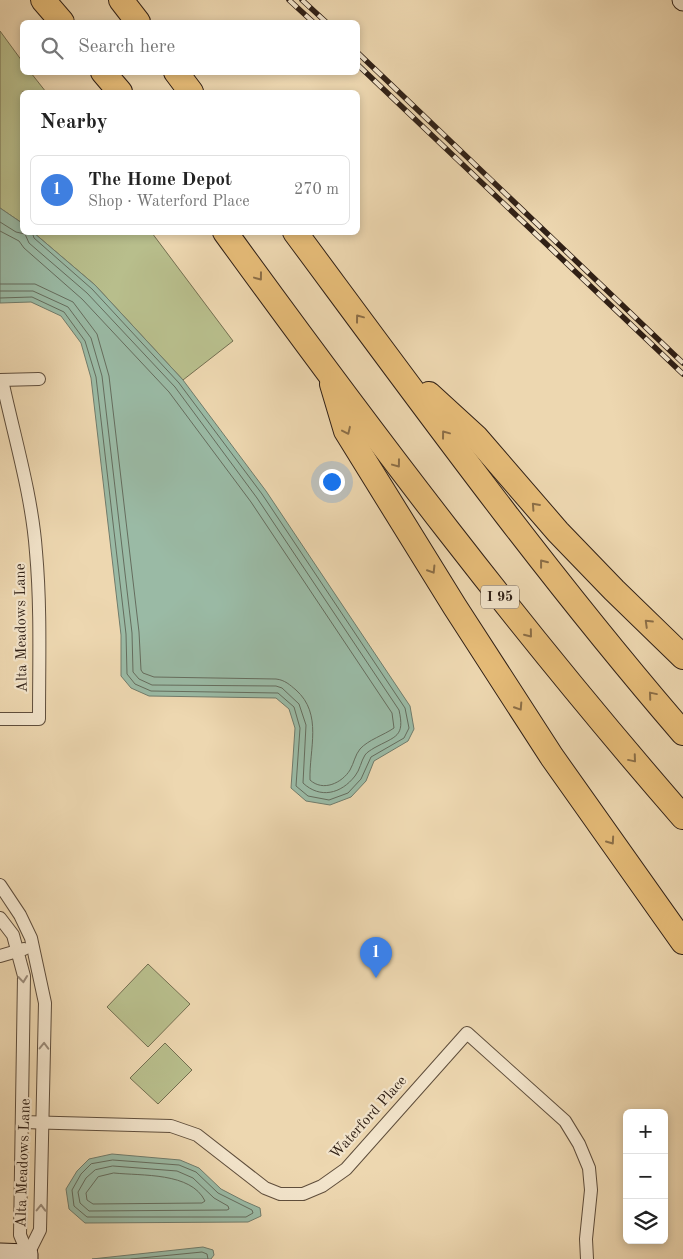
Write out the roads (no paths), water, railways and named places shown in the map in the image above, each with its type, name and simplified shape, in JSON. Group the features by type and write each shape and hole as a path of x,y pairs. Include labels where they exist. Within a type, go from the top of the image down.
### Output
{"highway":[{"path":"43,0 60,20"},
{"path":"121,0 136,20"},
{"path":"106,75 118,90"},
{"path":"178,75 190,90"},
{"name":"I 95","path":"228,235 398,466 483,576 559,670 683,817"},
{"path":"297,235 549,571 683,733"},
{"path":"388,357 476,436 575,550 683,657"},
{"path":"327,368 346,431 455,606 548,750 683,942"}],"street":[{"path":"1,380 39,379"},
{"name":"Alta Meadows Lane","path":"0,719 39,719 39,600 36,550 29,504 1,380"},
{"name":"Alta Meadows Lane","path":"0,885 20,915 30,938 45,1003 40,1230 28,1257"},
{"name":"Alta Meadows Lane","path":"0,918 13,935 24,976 20,1235 28,1257"},
{"path":"0,956 32,946"},
{"name":"Waterford Place","path":"22,1122 171,1126 197,1135 265,1188 280,1194 303,1194 322,1186 346,1169 467,1033 565,1121 578,1144 589,1168 591,1190 586,1239 587,1259"},
{"path":"0,1254 28,1257"}],"water":[{"path":"0,208 20,222 20,235 36,235 95,285 183,380 266,491 410,706 414,729 408,741 374,761 366,781 351,797 330,805 306,801 291,788 295,728 289,709 276,698 149,696 131,688 121,676 121,635 91,378 81,343 61,316 31,302 0,303"},
{"path":"112,1154 180,1160 199,1168 221,1189 260,1208 261,1216 248,1222 85,1223 69,1209 66,1189 77,1171 89,1159"},
{"path":"203,1247 213,1250 214,1255 211,1259 92,1259"}],"railway":[{"path":"289,0 311,20"},
{"path":"302,0 324,20"},
{"path":"360,55 683,363"},
{"path":"360,67 683,374"}],"place":[{"name":"The Home Depot","path":"376,978"}]}
